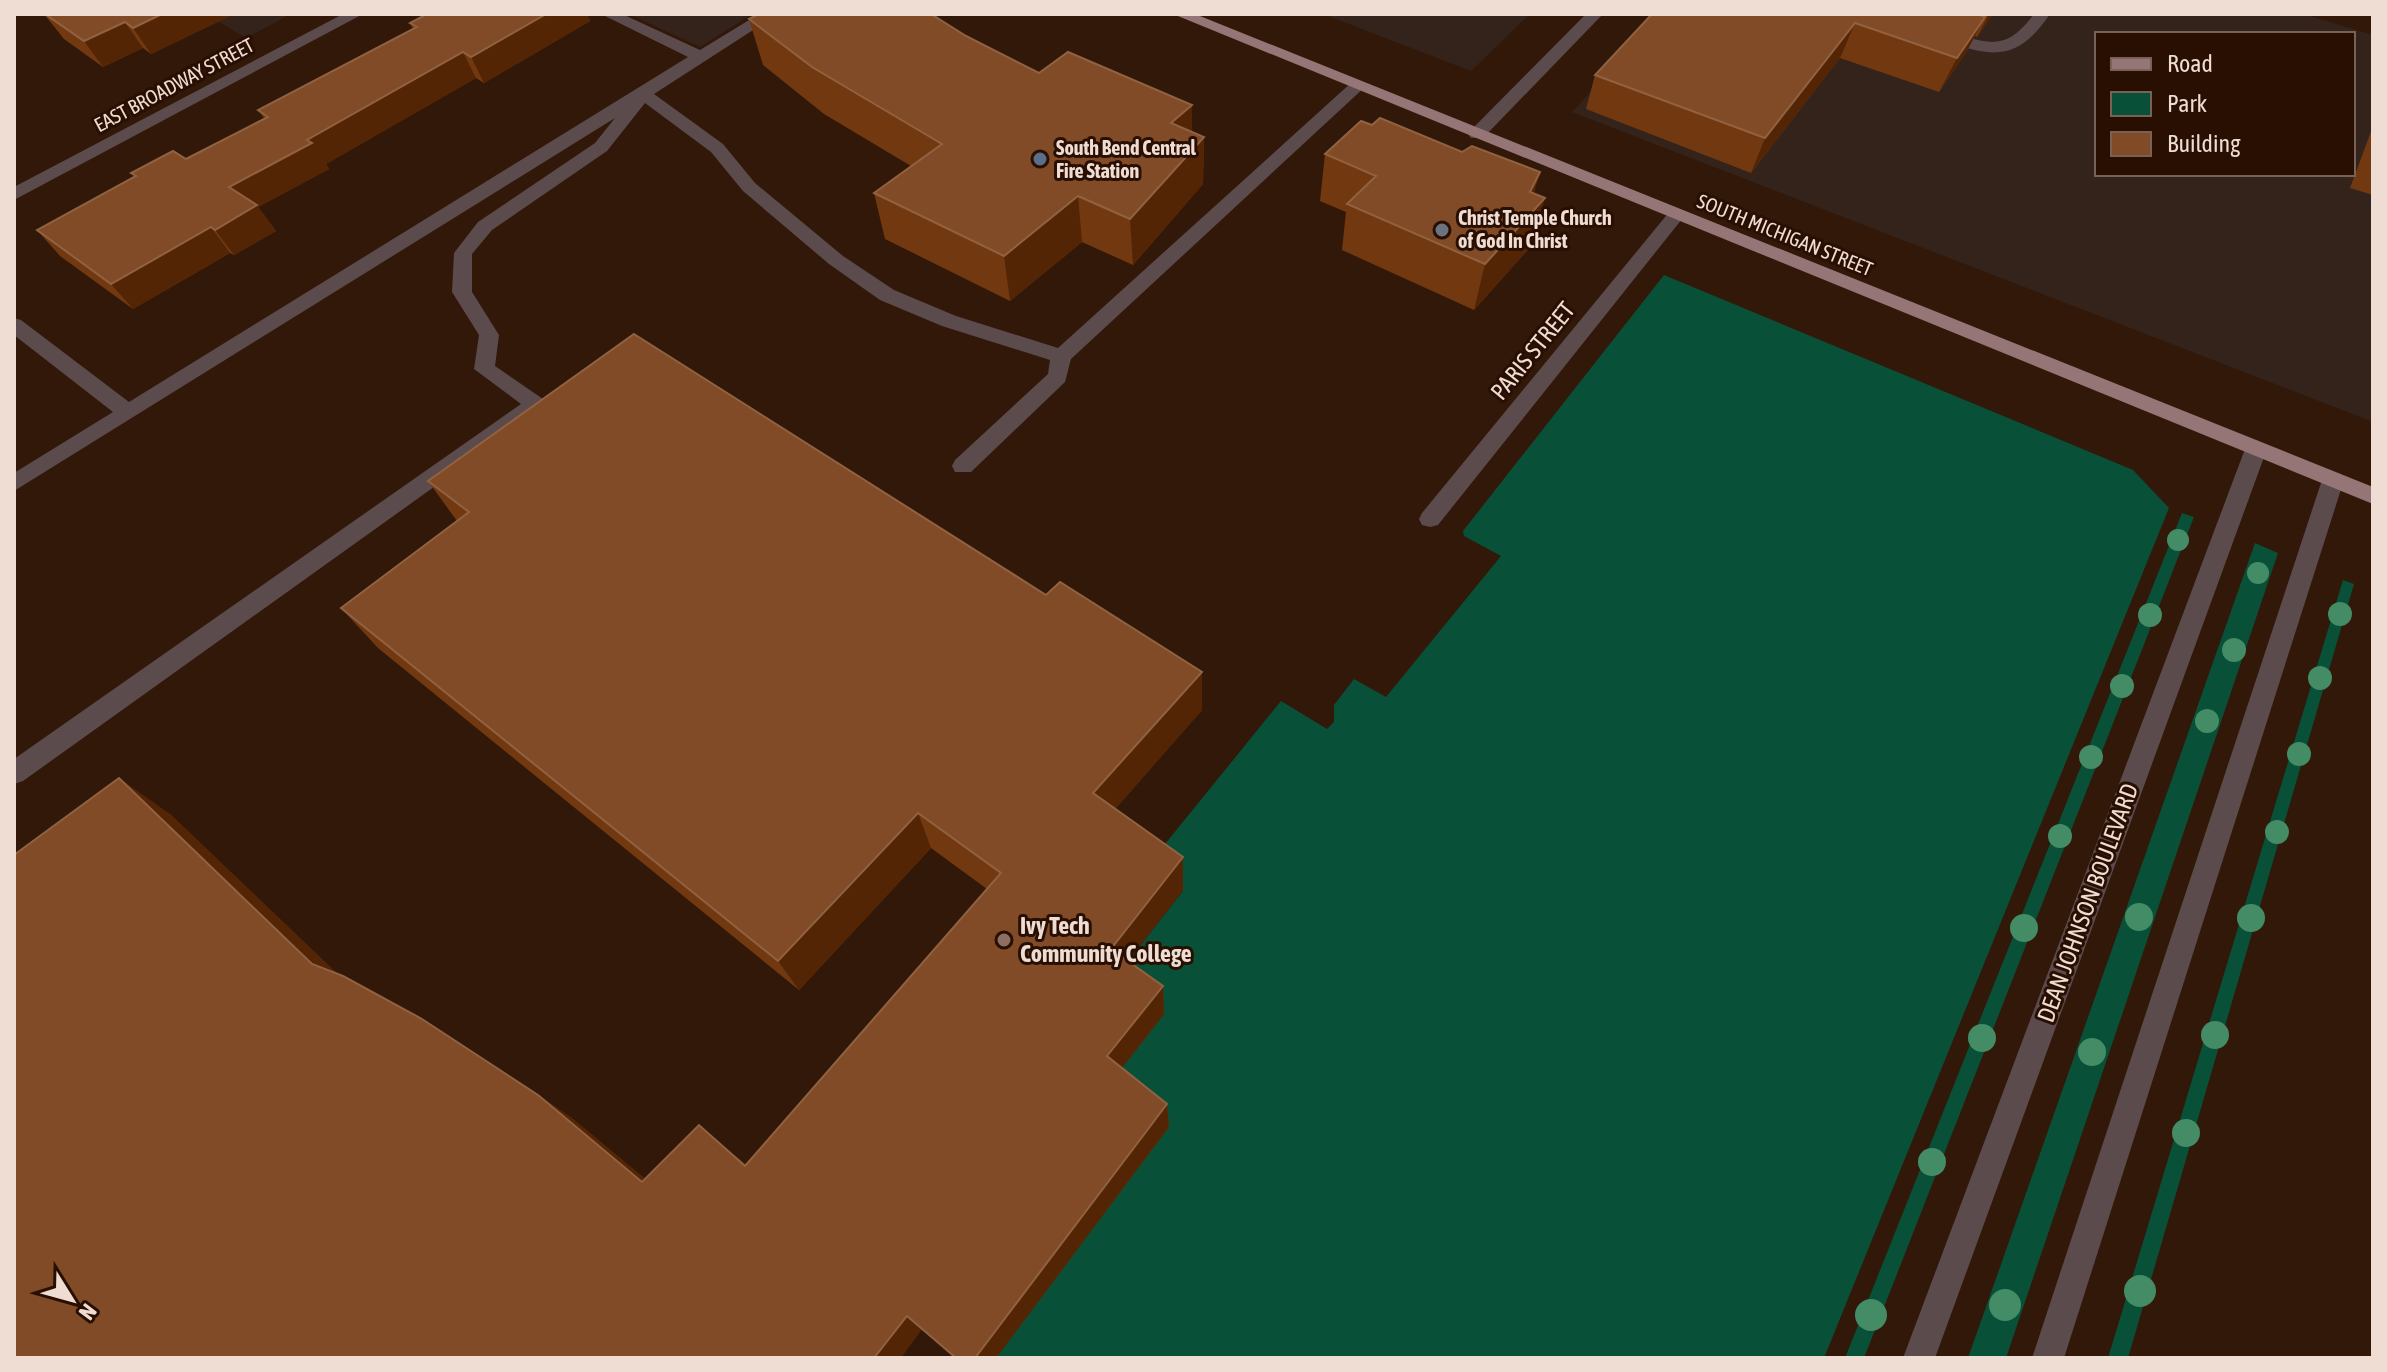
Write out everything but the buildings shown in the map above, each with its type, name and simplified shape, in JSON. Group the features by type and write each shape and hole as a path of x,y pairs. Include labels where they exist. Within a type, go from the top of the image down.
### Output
{"main road":[{"name":"SOUTH MICHIGAN STREET","path":"1181,14 2373,496"}],"street":[{"name":"EAST BROADWAY STREET","path":"14,194 355,14"},
{"path":"609,14 701,57"},
{"path":"14,483 770,14"},
{"path":"1477,134 1595,14"},
{"path":"1942,35 1984,48 2006,48 2028,36 2042,14"},
{"path":"963,466 1058,377 1061,356 1358,86"},
{"path":"643,94 717,148 749,187 825,251 887,295 949,321 1061,356"},
{"path":"14,773 536,404 484,369 489,335 462,292 463,253 485,226 601,147 643,94"},
{"name":"PARIS STREET","path":"1430,519 1676,215"},
{"path":"14,325 128,412"},
{"name":"DEAN JOHNSON BOULEVARD","path":"1919,1358 2256,449"},
{"path":"2048,1358 2333,480"}],"shaded area":[{"path":"206,14 291,14 246,38"},
{"path":"629,14 752,14 700,47"},
{"path":"1323,14 1530,14 1471,71"},
{"path":"1663,14 2303,14 2373,35 2373,422 1572,112"}],"green space":[{"path":"1664,275 2133,470 2169,508 1824,1358 996,1358 1168,1127 1111,1082 1164,1014 1115,978 1183,891 1148,865 1281,701 1327,729 1334,722 1334,705 1354,679 1386,697 1501,556 1464,536 1463,531"},
{"path":"2182,513 2194,517 1864,1358 1845,1358"},
{"path":"2255,543 2278,553 2006,1358 1968,1358"},
{"path":"2343,580 2354,584 2128,1358 2108,1358"}],"place":[{"name":"South Bend Central Fire Station","path":"1040,159"},
{"name":"Christ Temple Church of God In Christ","path":"1442,230"},
{"name":"Ivy Tech Community College","path":"1004,940"}]}
